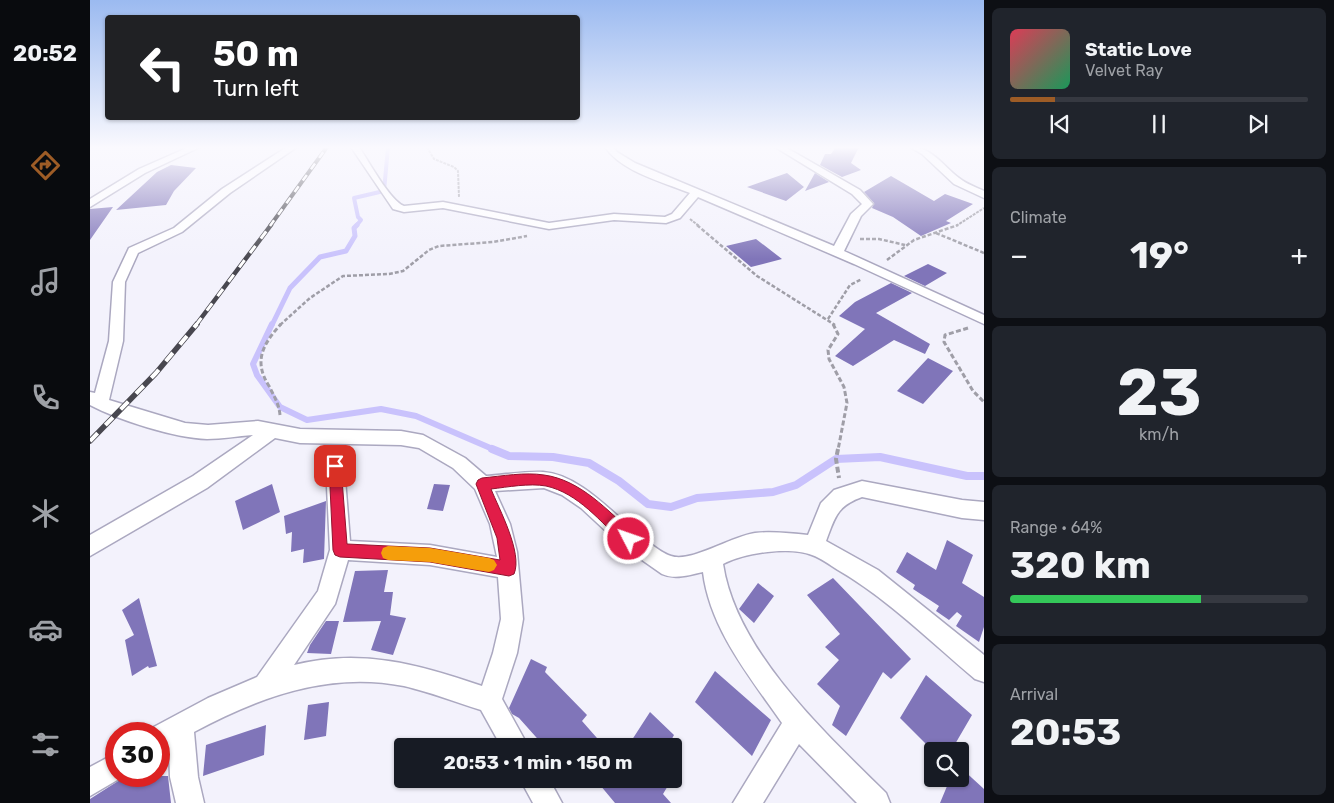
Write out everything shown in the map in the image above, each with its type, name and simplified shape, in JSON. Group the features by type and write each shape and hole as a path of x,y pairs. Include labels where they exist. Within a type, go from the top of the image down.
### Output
{"street":[{"path":"91,199 117,184"},
{"path":"237,184 178,230 133,251 119,282 116,341 95,401 167,426 185,430 208,432 258,428 300,436 401,438 423,442 459,462 482,484 504,538 509,569 512,620 505,653 489,701"},
{"path":"380,184 397,207 411,210 443,205 549,226 614,217 666,220 681,211 690,198 698,192"},
{"path":"680,184 880,271 980,323"},
{"path":"837,252 845,240 852,219 868,204 856,192 843,184"},
{"path":"962,184 984,195"},
{"path":"90,546 200,482 272,431"},
{"path":"266,686 327,596 340,550 335,466"},
{"path":"482,484 544,480 569,488 588,502 629,539 669,567 686,566 712,559 731,548 754,543 784,542 814,545 870,577 984,670"},
{"path":"814,545 828,509 841,496 862,489 962,509 984,511"},
{"path":"340,550 430,555 509,569"},
{"path":"712,559 716,588 728,620 756,665 797,723 876,803"},
{"path":"170,732 266,686 326,670 390,672 442,684 489,701 510,738"},
{"path":"747,803 797,723"},
{"path":"170,735 184,777 190,803"},
{"path":"90,782 105,773"},
{"path":"539,788 548,803"}],"path":[{"path":"459,184 461,210"},
{"path":"828,319 850,285 856,280 880,271 906,245 963,223 984,208"},
{"path":"681,211 757,276 835,325 838,334 828,350 829,359 844,387 847,402 836,459 841,496"},
{"path":"936,233 984,253"},
{"path":"272,431 281,414 278,402 262,378 260,354 266,340 280,324 319,290 343,276 402,272 427,251 440,246 493,242 532,235"},
{"path":"845,240 879,239 906,245"},
{"path":"980,323 945,334 944,342 973,391 984,402"}],"building":[{"path":"144,184 180,184 166,205 116,210"},
{"path":"754,184 801,184 804,187 786,201 747,187"},
{"path":"809,184 822,184 805,191"},
{"path":"877,184 906,184 934,201 945,194 973,204 946,221 951,223 921,236 893,217 872,208 874,203 864,192"},
{"path":"113,207 90,240 90,209"},
{"path":"756,239 782,259 751,267 726,246"},
{"path":"928,264 947,273 925,286 904,276"},
{"path":"891,283 912,293 876,313 930,344 925,354 894,340 853,366 835,356 865,329 839,316 855,302"},
{"path":"928,358 953,371 923,404 897,391"},
{"path":"272,484 280,512 243,530 235,501"},
{"path":"434,484 450,485 443,511 427,509"},
{"path":"326,501 324,559 303,563 304,549 291,552 292,532 286,534 284,516"},
{"path":"947,540 973,555 962,583 984,597 984,627 979,642 956,626 962,616 957,612 949,620 936,611 939,606 913,589 915,585 896,572 907,552 936,570"},
{"path":"388,570 384,592 393,592 390,615 406,618 393,655 371,650 381,621 343,622 355,571"},
{"path":"833,578 911,659 891,679 883,672 846,736 832,725 840,706 817,684 839,660 825,647 840,634 807,595"},
{"path":"758,583 774,596 754,623 739,609"},
{"path":"139,598 157,666 149,668 148,666 132,676 125,640 134,635 122,610"},
{"path":"326,621 339,621 331,654 307,653 310,645"},
{"path":"531,659 547,667 545,672 587,715 582,721 597,738 537,738 519,718 512,714 509,708"},
{"path":"715,671 771,720 752,756 695,702"},
{"path":"926,675 972,715 956,742 924,742 900,718"},
{"path":"329,702 326,736 304,740 308,705"},
{"path":"650,712 674,735 672,738 633,738"},
{"path":"266,725 264,755 203,776 206,745"},
{"path":"969,775 984,789 984,803 940,803 947,787 969,787"},
{"path":"109,787 169,787 171,803 90,803 90,799"},
{"path":"602,788 667,788 663,794 671,803 615,803"}],"waterway":[{"path":"356,226 361,220 358,217 354,198 384,191 385,184"},
{"path":"272,325 290,288 320,257 346,251 355,236 354,228 356,226"},
{"path":"272,324 253,364 257,375 280,407 307,420 381,409 416,416 495,450"},
{"path":"492,449 509,456 553,457 589,463 619,481 648,504 671,507 697,498 773,492 796,485 836,459 880,457 967,476 984,476"}],"railway":[{"path":"270,226 300,184"},
{"path":"196,325 271,225"},
{"path":"90,441 156,373 197,324"}],"slow traffic":[{"path":"388,553 430,555 489,565"}],"route":[{"path":"335,466 340,550 430,555 509,569 500,524 482,484 514,481 544,480 569,488 588,502 629,539"}]}
